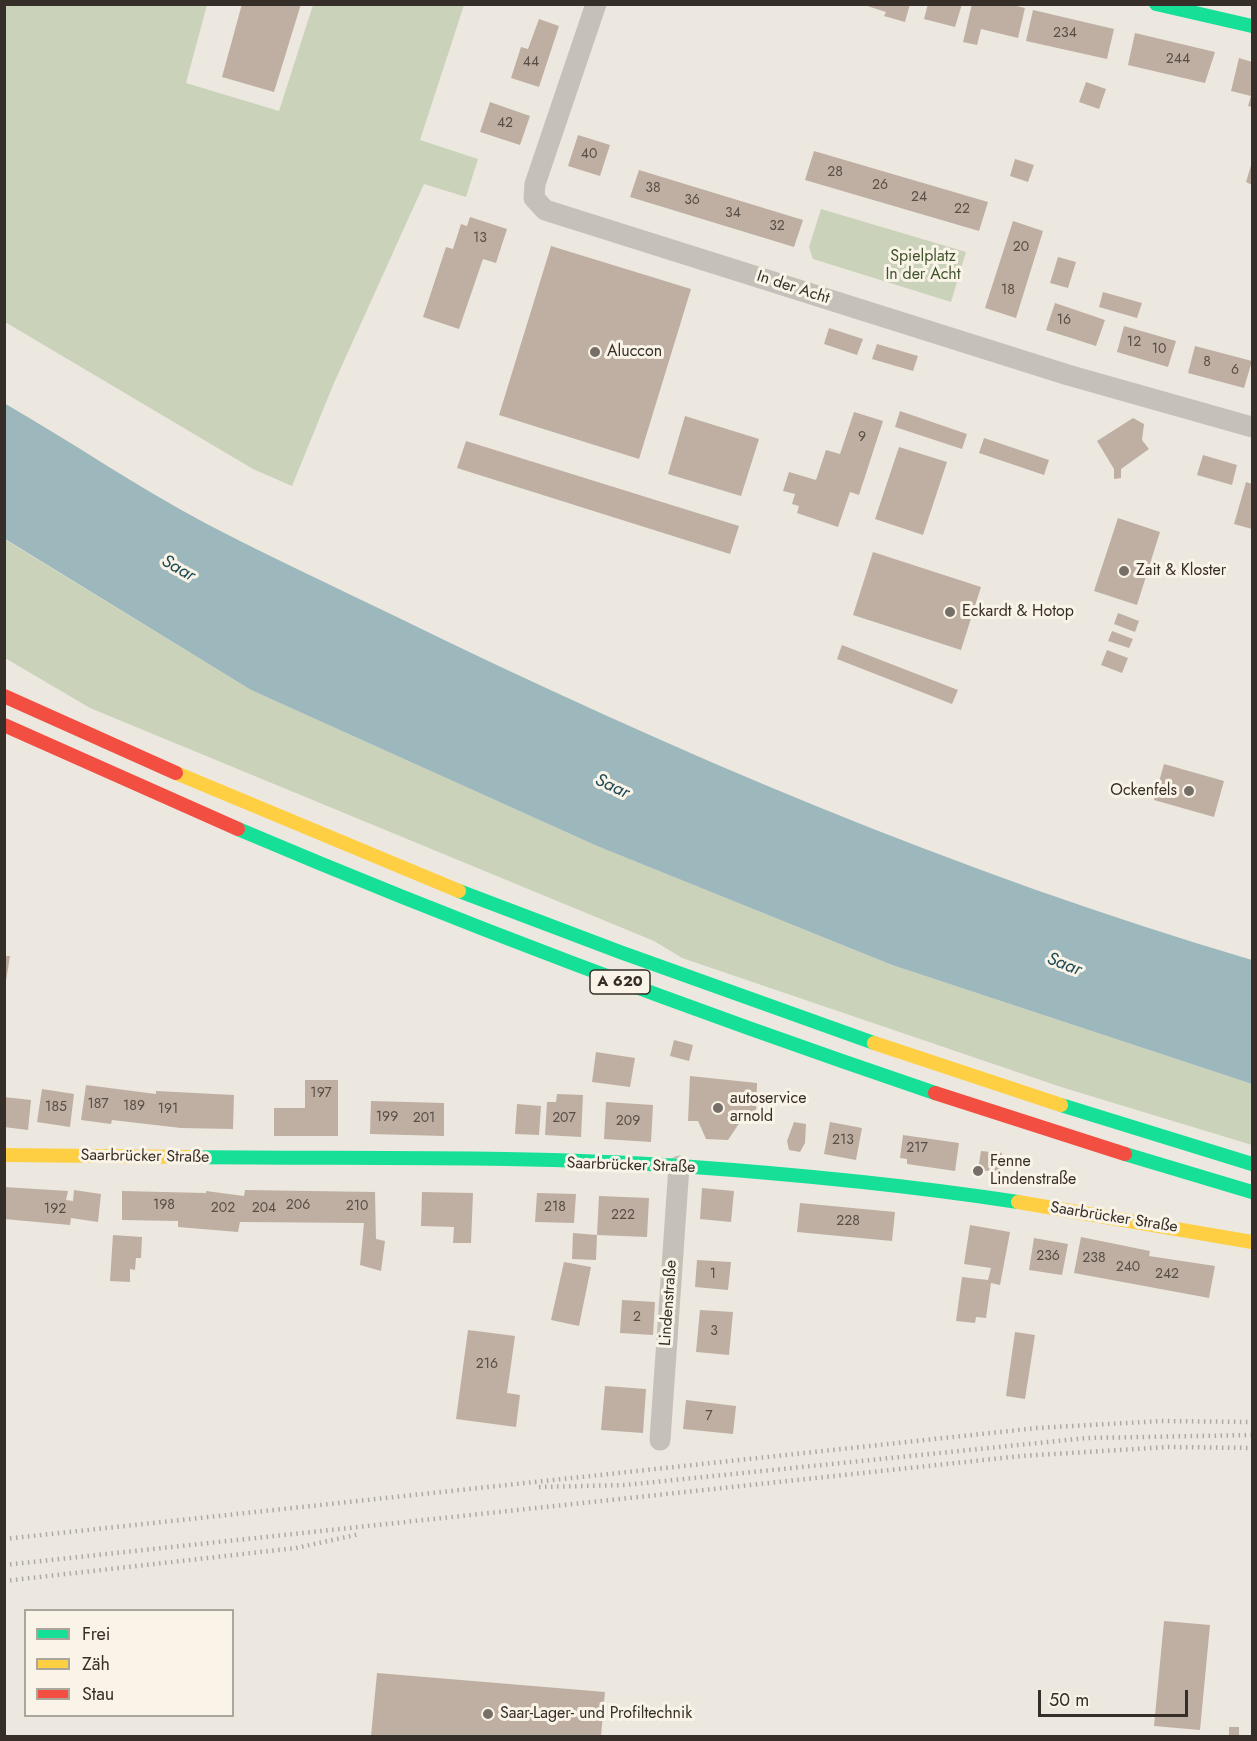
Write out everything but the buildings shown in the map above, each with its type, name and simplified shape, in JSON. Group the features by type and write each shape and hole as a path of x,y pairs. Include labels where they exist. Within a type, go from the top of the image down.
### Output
{"main road":[{"path":"1156,4 1252,26"},
{"name":"A 620","path":"4,696 121,750 292,823 541,924 859,1039 1118,1124 1252,1164"},
{"name":"A 620","path":"4,725 322,865 534,950 945,1096 1111,1151 1252,1192"},
{"name":"Saarbrücker Straße","path":"4,1155 521,1161 679,1166 842,1181 1015,1202 1252,1242"}],"street":[{"name":"In der Acht","path":"596,4 535,184 534,198 545,210 1068,375 1252,427"},
{"name":"Lindenstraße","path":"660,1440 679,1166"}],"green space":[{"path":"4,5 207,5 186,83 279,111 313,5 464,5 420,140 478,159 466,197 424,184 334,383 292,486 253,469 5,322"},
{"name":"Spielplatz In der Acht","path":"821,209 966,252 951,302 813,259 809,247"},
{"path":"4,539 251,690 597,846 892,965 1252,1084 1252,1145 1061,1087 682,958 654,941 90,708 5,658"}],"water":[{"name":"Saar","path":"4,403 154,495 205,523 501,667 711,762 925,849 1033,889 1252,960 1252,1084 892,965 597,846 251,690 5,539"}],"railway":[{"path":"4,1539 1037,1428 1161,1421 1252,1422"},
{"path":"539,1487 625,1485 1087,1438 1252,1435"},
{"path":"4,1565 1021,1456 1168,1447 1252,1448"},
{"path":"4,1581 296,1548 360,1534"}],"traffic: fast":[{"path":"1156,4 1252,26"},
{"path":"238,829 410,900 584,967 759,1032 935,1093"},
{"path":"459,891 620,952 874,1043"},
{"path":"1061,1105 1252,1164"},
{"path":"1125,1154 1252,1192"},
{"path":"192,1157 558,1160 680,1166 892,1185 1018,1202"}],"traffic: slow":[{"path":"176,773 459,891"},
{"path":"874,1043 1061,1105"},
{"path":"4,1155 192,1157"},
{"path":"1018,1202 1252,1242"}],"traffic: jam":[{"path":"4,696 176,773"},
{"path":"4,725 238,829"},
{"path":"935,1093 1125,1154"}],"place":[{"name":"Aluccon","path":"595,352"},
{"name":"Zait & Kloster","path":"1124,571"},
{"name":"Eckardt & Hotop","path":"950,612"},
{"name":"Ockenfels","path":"1189,791"},
{"name":"autoservice arnold","path":"718,1108"},
{"name":"Fenne Lindenstraße","path":"978,1171"},
{"name":"Saar-Lager- und Profiltechnik","path":"488,1714"}]}
